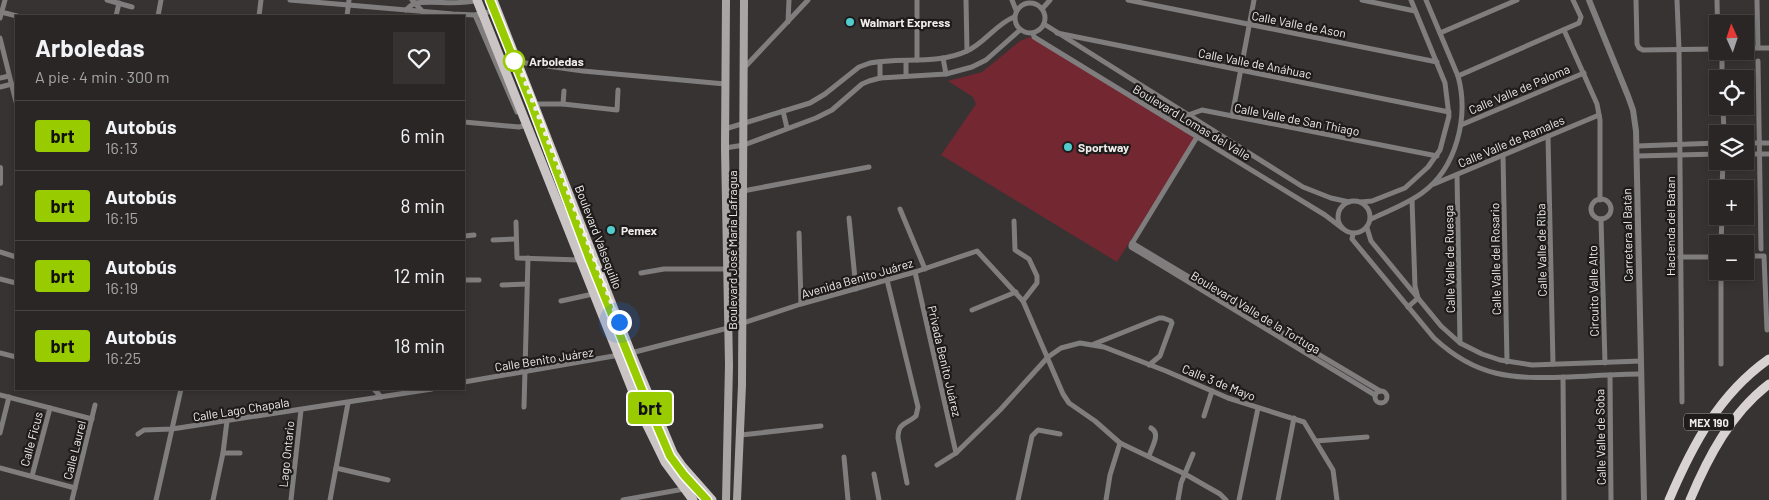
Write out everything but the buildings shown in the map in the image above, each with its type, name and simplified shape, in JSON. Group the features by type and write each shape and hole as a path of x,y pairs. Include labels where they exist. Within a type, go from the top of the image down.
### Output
{"highway":[{"name":"MEX 190","path":"1669,500 1688,458 1706,426 1737,386 1769,359"},
{"name":"MEX 190","path":"1690,500 1717,444 1750,400 1769,384"}],"main road":[{"name":"Boulevard Valsequillo","path":"478,0 479,14 527,126 618,357 665,462 694,500"},
{"name":"Boulevard Valsequillo","path":"493,0 675,458 712,500"},
{"name":"Boulevard José María Lafragua","path":"726,0 725,148 728,328 726,500"},
{"name":"Boulevard José María Lafragua","path":"737,500 741,435 744,0"}],"street":[{"path":"4,0 1,15 15,16"},
{"path":"107,0 132,7"},
{"path":"158,15 161,0"},
{"path":"259,15 261,0"},
{"path":"290,0 348,2 424,14 479,14 497,10"},
{"path":"406,10 413,2 468,3 478,0"},
{"path":"788,22 789,0"},
{"path":"744,68 808,0"},
{"path":"916,0 916,60"},
{"path":"966,0 967,51"},
{"path":"1012,0 1016,10"},
{"path":"1042,9 1050,0"},
{"name":"Calle Valle de Ason","path":"1128,0 1437,62"},
{"path":"1232,116 1254,0"},
{"path":"1362,0 1415,11"},
{"path":"1361,202 1367,207 1371,219 1367,228 1360,233 1353,234 1342,228 1339,224 1339,210 1348,202 1372,201 1404,188 1428,167 1440,150 1450,112 1445,83 1411,0"},
{"path":"1371,219 1412,200 1432,185 1440,175 1453,151 1460,132 1463,109 1462,87 1426,0"},
{"path":"1440,33 1517,0"},
{"path":"1458,76 1581,21 1574,0"},
{"name":"Carretera al Batán","path":"1589,0 1633,110 1637,146 1643,478 1646,500"},
{"path":"1636,0 1637,44 1640,48 1644,50 1709,48"},
{"name":"Hacienda del Batan","path":"1677,0 1682,402"},
{"path":"1717,0 1717,15"},
{"path":"1757,0 1758,48"},
{"path":"1026,1 1034,3 1042,9 1045,18 1041,28 1033,33 1020,30 1016,25 1014,17 1016,10 1026,1"},
{"path":"347,15 348,2"},
{"path":"413,2 424,14"},
{"path":"116,15 119,3"},
{"path":"479,14 517,112"},
{"path":"725,129 810,103 825,94 859,67 880,62 943,58 967,51 983,43 1007,20 1014,17"},
{"name":"Boulevard Lomas del Valle","path":"1044,24 1303,187 1331,198 1348,202"},
{"path":"725,148 744,145 816,118 832,110 862,84 880,78 946,74 961,71 986,60 1020,30"},
{"path":"1564,30 1597,104 1599,114 1600,200"},
{"name":"Boulevard Lomas del Valle","path":"1033,33 1034,37 1325,215 1342,228"},
{"name":"Calle Valle de Anáhuac","path":"1057,33 1450,112"},
{"path":"0,38 15,98"},
{"path":"1754,48 1769,48"},
{"path":"943,58 946,74"},
{"path":"906,60 906,76"},
{"path":"1722,60 1722,70"},
{"path":"1758,60 1761,249"},
{"path":"518,62 583,71 725,84"},
{"path":"880,62 880,78"},
{"name":"Calle Valle de Paloma","path":"1461,125 1584,73"},
{"path":"0,78 9,76"},
{"path":"0,87 12,84"},
{"path":"534,104 563,104 617,110 618,90"},
{"path":"563,104 564,91"},
{"path":"587,106 588,99"},
{"name":"Calle Valle de San Thiago","path":"1156,112 1165,112 1180,118 1202,110 1437,156"},
{"path":"783,112 787,128"},
{"name":"Calle Valle de Ramales","path":"1432,185 1599,114"},
{"path":"1186,130 1194,118"},
{"path":"465,122 519,127 527,126"},
{"name":"Calle Valle de Riba","path":"1548,136 1553,364"},
{"path":"1132,243 1197,137"},
{"path":"1637,146 1709,143"},
{"path":"1754,144 1769,143"},
{"path":"1637,156 1709,154"},
{"path":"1754,154 1769,154"},
{"name":"Calle Valle del Rosario","path":"1503,155 1507,362"},
{"path":"743,190 869,167"},
{"path":"0,168 0,183"},
{"name":"Calle Valle de Ruesga","path":"1457,175 1460,343"},
{"path":"1402,299 1413,288 1412,200"},
{"path":"1600,200 1607,202 1610,211 1607,217 1601,219 1595,218 1591,210 1593,204 1600,200"},
{"path":"900,210 925,269"},
{"path":"849,218 856,289"},
{"name":"Circuito Valle Alto","path":"1601,219 1605,363"},
{"path":"1014,221 1015,250 1029,259 1037,276 1037,283 1023,301"},
{"path":"516,222 516,258 580,260"},
{"path":"1367,228 1372,241 1413,288 1418,298 1441,326 1460,343 1482,354 1507,362 1532,365 1641,361"},
{"path":"800,233 801,304"},
{"path":"1353,234 1352,239 1434,338 1465,362 1479,368 1516,377 1641,374"},
{"path":"465,236 474,235"},
{"path":"493,240 516,239"},
{"name":"Boulevard Valle de la Tortuga","path":"1375,395 1132,250 1132,243 1380,391"},
{"name":"Avenida Benito Juárez","path":"742,322 925,269 977,251 1016,292"},
{"path":"0,252 15,257"},
{"path":"1754,256 1764,256 1767,330"},
{"path":"1680,257 1709,257"},
{"path":"524,407 528,258"},
{"path":"641,272 727,269"},
{"name":"Privada Benito Juárez","path":"915,272 956,454"},
{"path":"0,279 15,283"},
{"path":"465,280 479,280"},
{"path":"887,280 918,407 916,416 901,425 898,431 907,482"},
{"path":"1721,280 1721,364"},
{"path":"502,285 527,284"},
{"path":"972,310 1016,292 1023,301 1063,394 1069,403 1120,443 1185,474 1220,494 1226,500"},
{"path":"561,302 594,294"},
{"path":"1408,307 1418,298"},
{"path":"1094,344 1159,318 1171,321 1172,323 1160,356 1149,364"},
{"name":"Calle Benito Juárez","path":"465,382 618,357 728,328 742,322"},
{"name":"Calle 3 de Mayo","path":"1048,357 1061,348 1080,343 1094,344 1149,364 1212,391 1258,408 1294,418 1305,424 1332,470 1337,500"},
{"path":"0,353 15,357"},
{"path":"937,465 956,454 1000,410 1048,357"},
{"path":"1576,364 1577,376"},
{"name":"Calle Valle de Soba","path":"1610,375 1611,500"},
{"path":"1563,377 1564,500"},
{"path":"156,500 182,390"},
{"path":"375,390 381,397"},
{"path":"330,500 348,403 414,391"},
{"path":"1204,416 1212,391"},
{"path":"1380,391 1387,395 1385,402 1376,401 1375,395 1380,391"},
{"path":"0,394 92,419"},
{"path":"0,432 9,397"},
{"name":"Calle Lago Chapala","path":"138,434 144,430 172,429 348,403"},
{"name":"Calle Laurel","path":"72,500 95,405"},
{"name":"Calle Ficus","path":"32,476 50,408"},
{"path":"1239,500 1258,408"},
{"name":"Lago Ontario","path":"291,500 301,410"},
{"path":"1278,500 1294,418"},
{"path":"213,500 223,453 227,421"},
{"path":"741,435 820,426"},
{"path":"1149,456 1157,435 1156,430 1151,428"},
{"path":"1018,500 1032,436 1035,432 1042,430 1060,434"},
{"path":"1316,441 1367,437"},
{"path":"1106,500 1110,475 1120,443"},
{"path":"223,453 240,452"},
{"path":"1178,500 1193,454"},
{"path":"844,457 848,500"},
{"path":"0,468 75,488"},
{"path":"336,468 388,480"},
{"path":"874,474 879,500"},
{"path":"623,500 684,489"}],"shaded area":[{"name":"Sportway","path":"1030,37 1195,138 1117,262 941,155 976,104 973,97 948,81 982,72 1020,41"}],"bus line":[{"name":"brt","path":"490,0 590,260 670,456 684,475 707,500"}],"place":[{"name":"Walmart Express","path":"850,22"},
{"name":"Arboledas","path":"514,61"},
{"name":"Sportway","path":"1068,147"},
{"name":"Pemex","path":"611,230"}],"route":[{"path":"514,61 518,62 619,322"}]}
